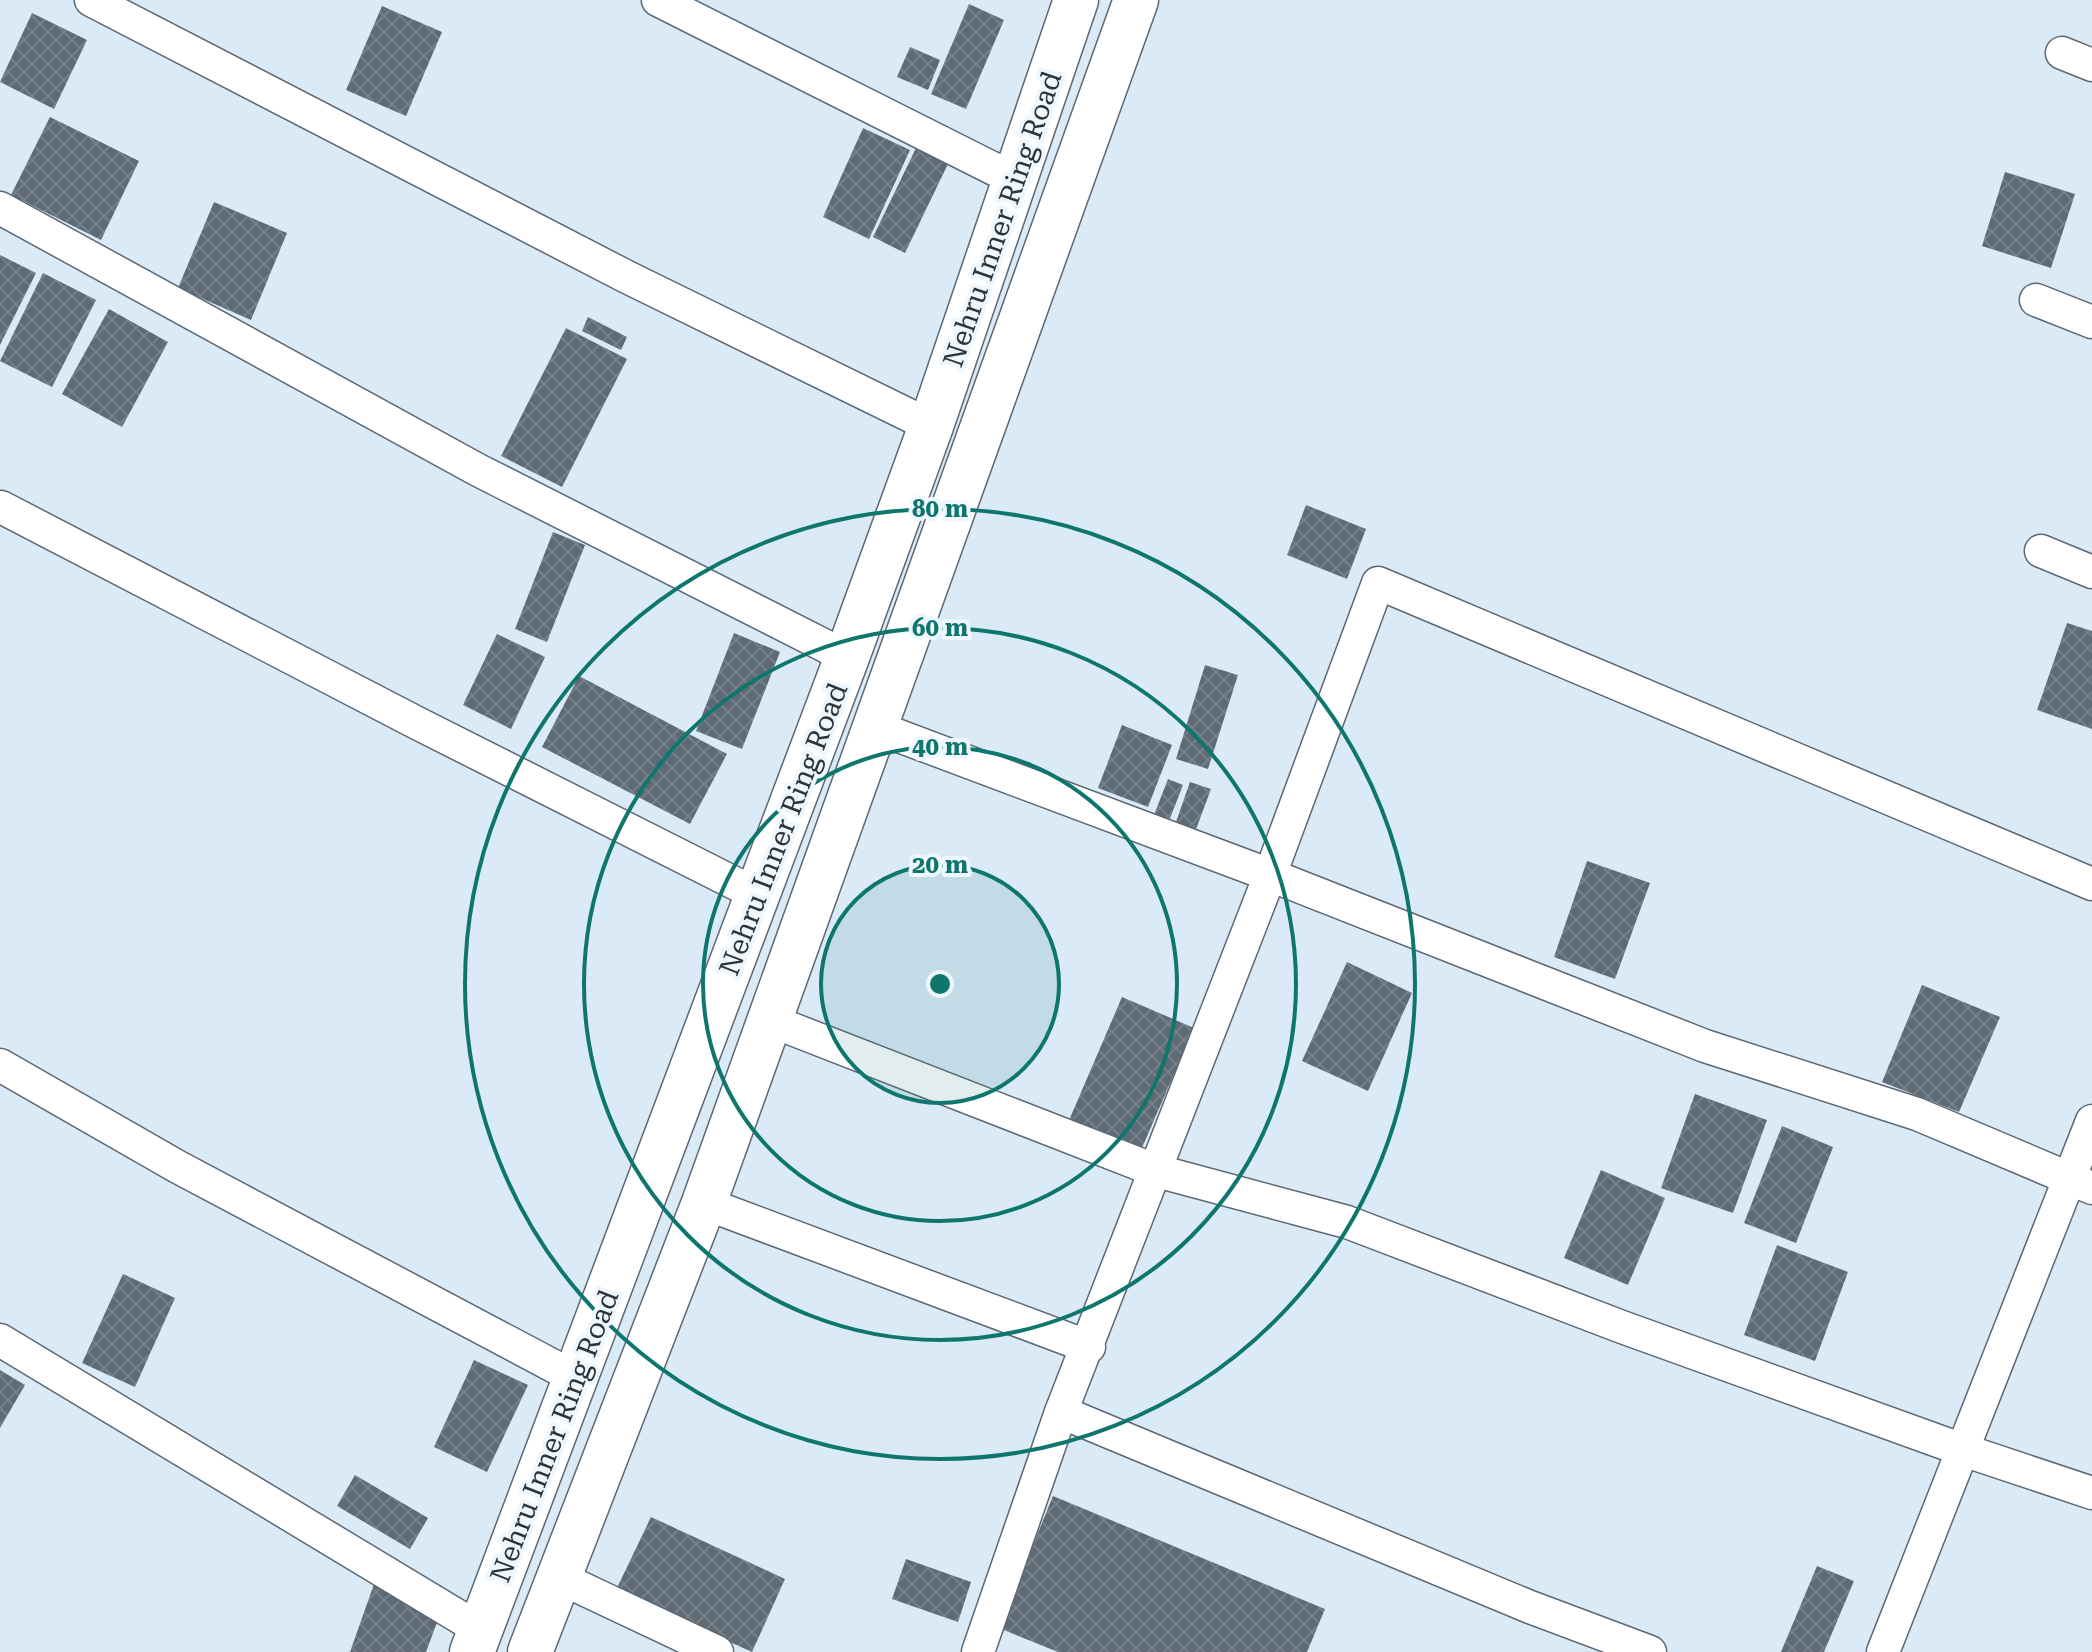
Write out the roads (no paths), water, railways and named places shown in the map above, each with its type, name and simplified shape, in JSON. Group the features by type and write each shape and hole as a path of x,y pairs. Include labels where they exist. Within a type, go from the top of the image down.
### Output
{"main road":[{"name":"Nehru Inner Ring Road","path":"477,1641 847,657 931,426 1076,0"},
{"path":"530,1652 704,1203 1136,0"}],"street":[{"path":"91,0 613,270 931,426"},
{"path":"658,0 1016,180"},
{"path":"2062,53 2092,65"},
{"path":"0,208 478,470 847,657"},
{"path":"2036,300 2092,322"},
{"path":"1,507 417,723 758,895"},
{"path":"2041,551 2092,572"},
{"path":"978,1652 1061,1412 1157,1171 1378,583 2092,884"},
{"path":"875,727 1270,875 1705,1046 1917,1114 2080,1184"},
{"path":"769,1020 1157,1171 1347,1222 1607,1321 1963,1450 2092,1493"},
{"path":"0,1065 178,1167 576,1378"},
{"path":"1883,1652 1963,1450 2080,1184 2092,1121"},
{"path":"704,1203 1089,1347"},
{"path":"0,1340 477,1641"},
{"path":"1061,1412 1516,1601 1650,1652"},
{"path":"558,1577 717,1652"}]}
